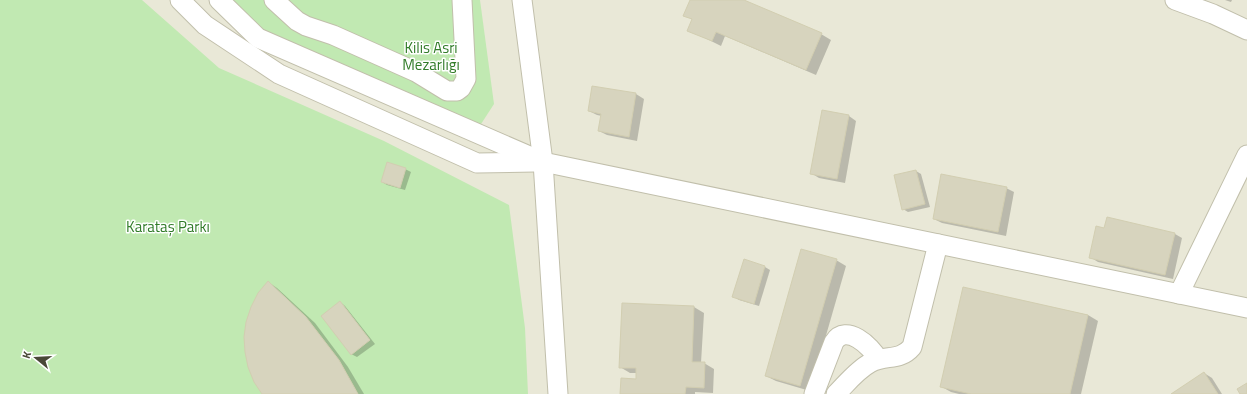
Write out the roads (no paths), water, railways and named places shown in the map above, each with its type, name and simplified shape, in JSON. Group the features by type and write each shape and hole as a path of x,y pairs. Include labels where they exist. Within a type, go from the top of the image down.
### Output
{"street":[{"path":"180,0 205,25 279,74 477,163 543,162"},
{"path":"219,0 258,38 543,162 1247,308"},
{"path":"274,0 297,21 306,26 333,35 416,72 442,89 452,92 461,88 466,79 462,0"},
{"path":"522,0 543,162 558,394"},
{"path":"1175,0 1213,14 1247,30"},
{"path":"1179,294 1247,155"},
{"path":"836,394 869,363 887,357 897,358 908,352 912,347 938,244"},
{"path":"814,394 837,337 844,334 859,338 872,349 878,359"}],"park label":[{"name":"Kilis Asri Mezarlığı","path":"431,56"},
{"name":"Karataş Parkı","path":"168,227"}]}
